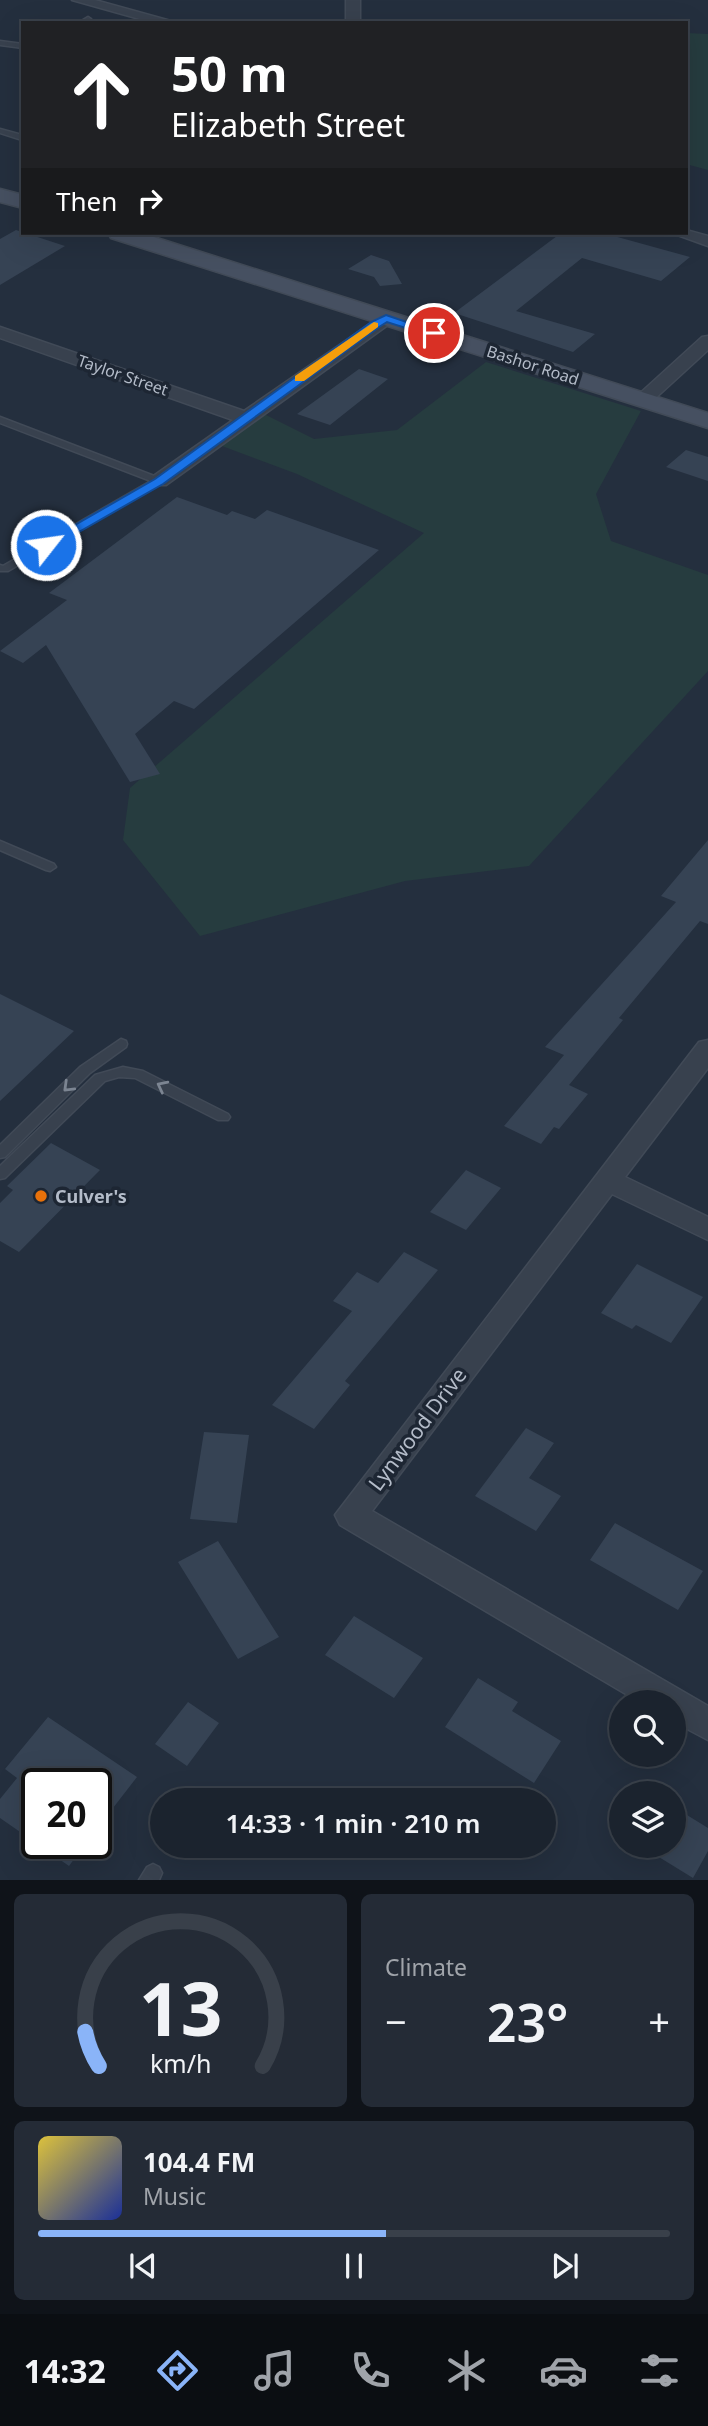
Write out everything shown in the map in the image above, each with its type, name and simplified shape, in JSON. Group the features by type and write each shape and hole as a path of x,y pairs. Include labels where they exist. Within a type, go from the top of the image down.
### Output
{"street":[{"path":"79,0 163,21"},
{"path":"353,21 354,0"},
{"path":"0,195 21,201"},
{"name":"Bashor Road","path":"125,235 708,421"},
{"path":"687,235 708,241"},
{"path":"159,481 386,318"},
{"name":"Taylor Street","path":"0,332 246,418"},
{"path":"643,400 708,341"},
{"name":"Lynwood Drive","path":"651,1690 351,1516 708,1049"},
{"path":"607,1180 708,1229"},
{"name":"Lynwood Drive","path":"686,1711 708,1724"}],"lane":[{"path":"0,42 21,40"},
{"path":"0,42 21,46"},
{"path":"0,131 19,137"},
{"path":"0,421 159,481"},
{"path":"0,568 4,569 159,481"},
{"path":"0,845 50,867"},
{"path":"0,1153 85,1070 121,1044"},
{"path":"0,1174 100,1078 113,1073 125,1071 138,1074 223,1117"}],"green space":[{"path":"688,33 708,34 708,170 688,165"},
{"path":"486,362 641,411 596,494 611,541 708,575 708,671 529,866 405,881 200,936 123,840 130,788 424,533 297,474 222,446 264,414 314,439 397,430"}],"building":[{"path":"16,230 21,232 21,235 31,235 65,246 0,285 0,239"},
{"path":"558,235 610,235 690,257 661,281 582,258 516,311 595,334 573,352 454,313"},
{"path":"371,255 389,261 402,284 380,286 374,277 348,269"},
{"path":"359,369 388,379 330,425 297,414"},
{"path":"686,450 708,457 708,481 666,467"},
{"path":"177,497 227,515 232,511 255,519 267,510 379,550 194,709 174,701 135,734 160,774 130,782 46,645 23,663 0,651 67,600 49,593"},
{"path":"708,840 708,924 700,921 619,1018 623,1020 569,1085 588,1094 559,1129 554,1127 541,1144 504,1126 564,1055 545,1047 676,902 661,896"},
{"path":"0,994 74,1031 0,1101"},
{"name":"Culver's","path":"51,1143 100,1170 19,1252 0,1241 0,1203 13,1190 7,1186"},
{"path":"466,1170 501,1188 466,1230 430,1212"},
{"path":"404,1252 438,1270 345,1381 350,1385 314,1429 272,1405 352,1311 333,1301 357,1272 378,1283"},
{"path":"637,1264 703,1297 671,1343 636,1325 632,1329 601,1313"},
{"path":"526,1428 554,1443 529,1478 561,1496 536,1531 475,1496"},
{"path":"204,1432 249,1435 237,1523 190,1519"},
{"path":"615,1523 703,1571 678,1610 590,1560"},
{"path":"218,1541 279,1637 238,1659 178,1562"},
{"path":"354,1616 423,1658 394,1698 325,1655"},
{"path":"478,1678 518,1702 512,1711 561,1741 534,1783 445,1727"},
{"path":"188,1702 219,1723 187,1766 155,1744"},
{"path":"48,1717 137,1777 112,1809 112,1768 21,1768 21,1833 0,1818 0,1799 17,1778 5,1769"},
{"path":"686,1814 708,1828 708,1851 693,1878 660,1858 686,1858"},
{"path":"59,1859 74,1859 69,1866"}],"slow traffic":[{"path":"299,379 374,325"}],"place":[{"name":"Culver's","path":"41,1196"}],"route":[{"path":"46,545 159,481 375,324 386,318 434,333"}]}
